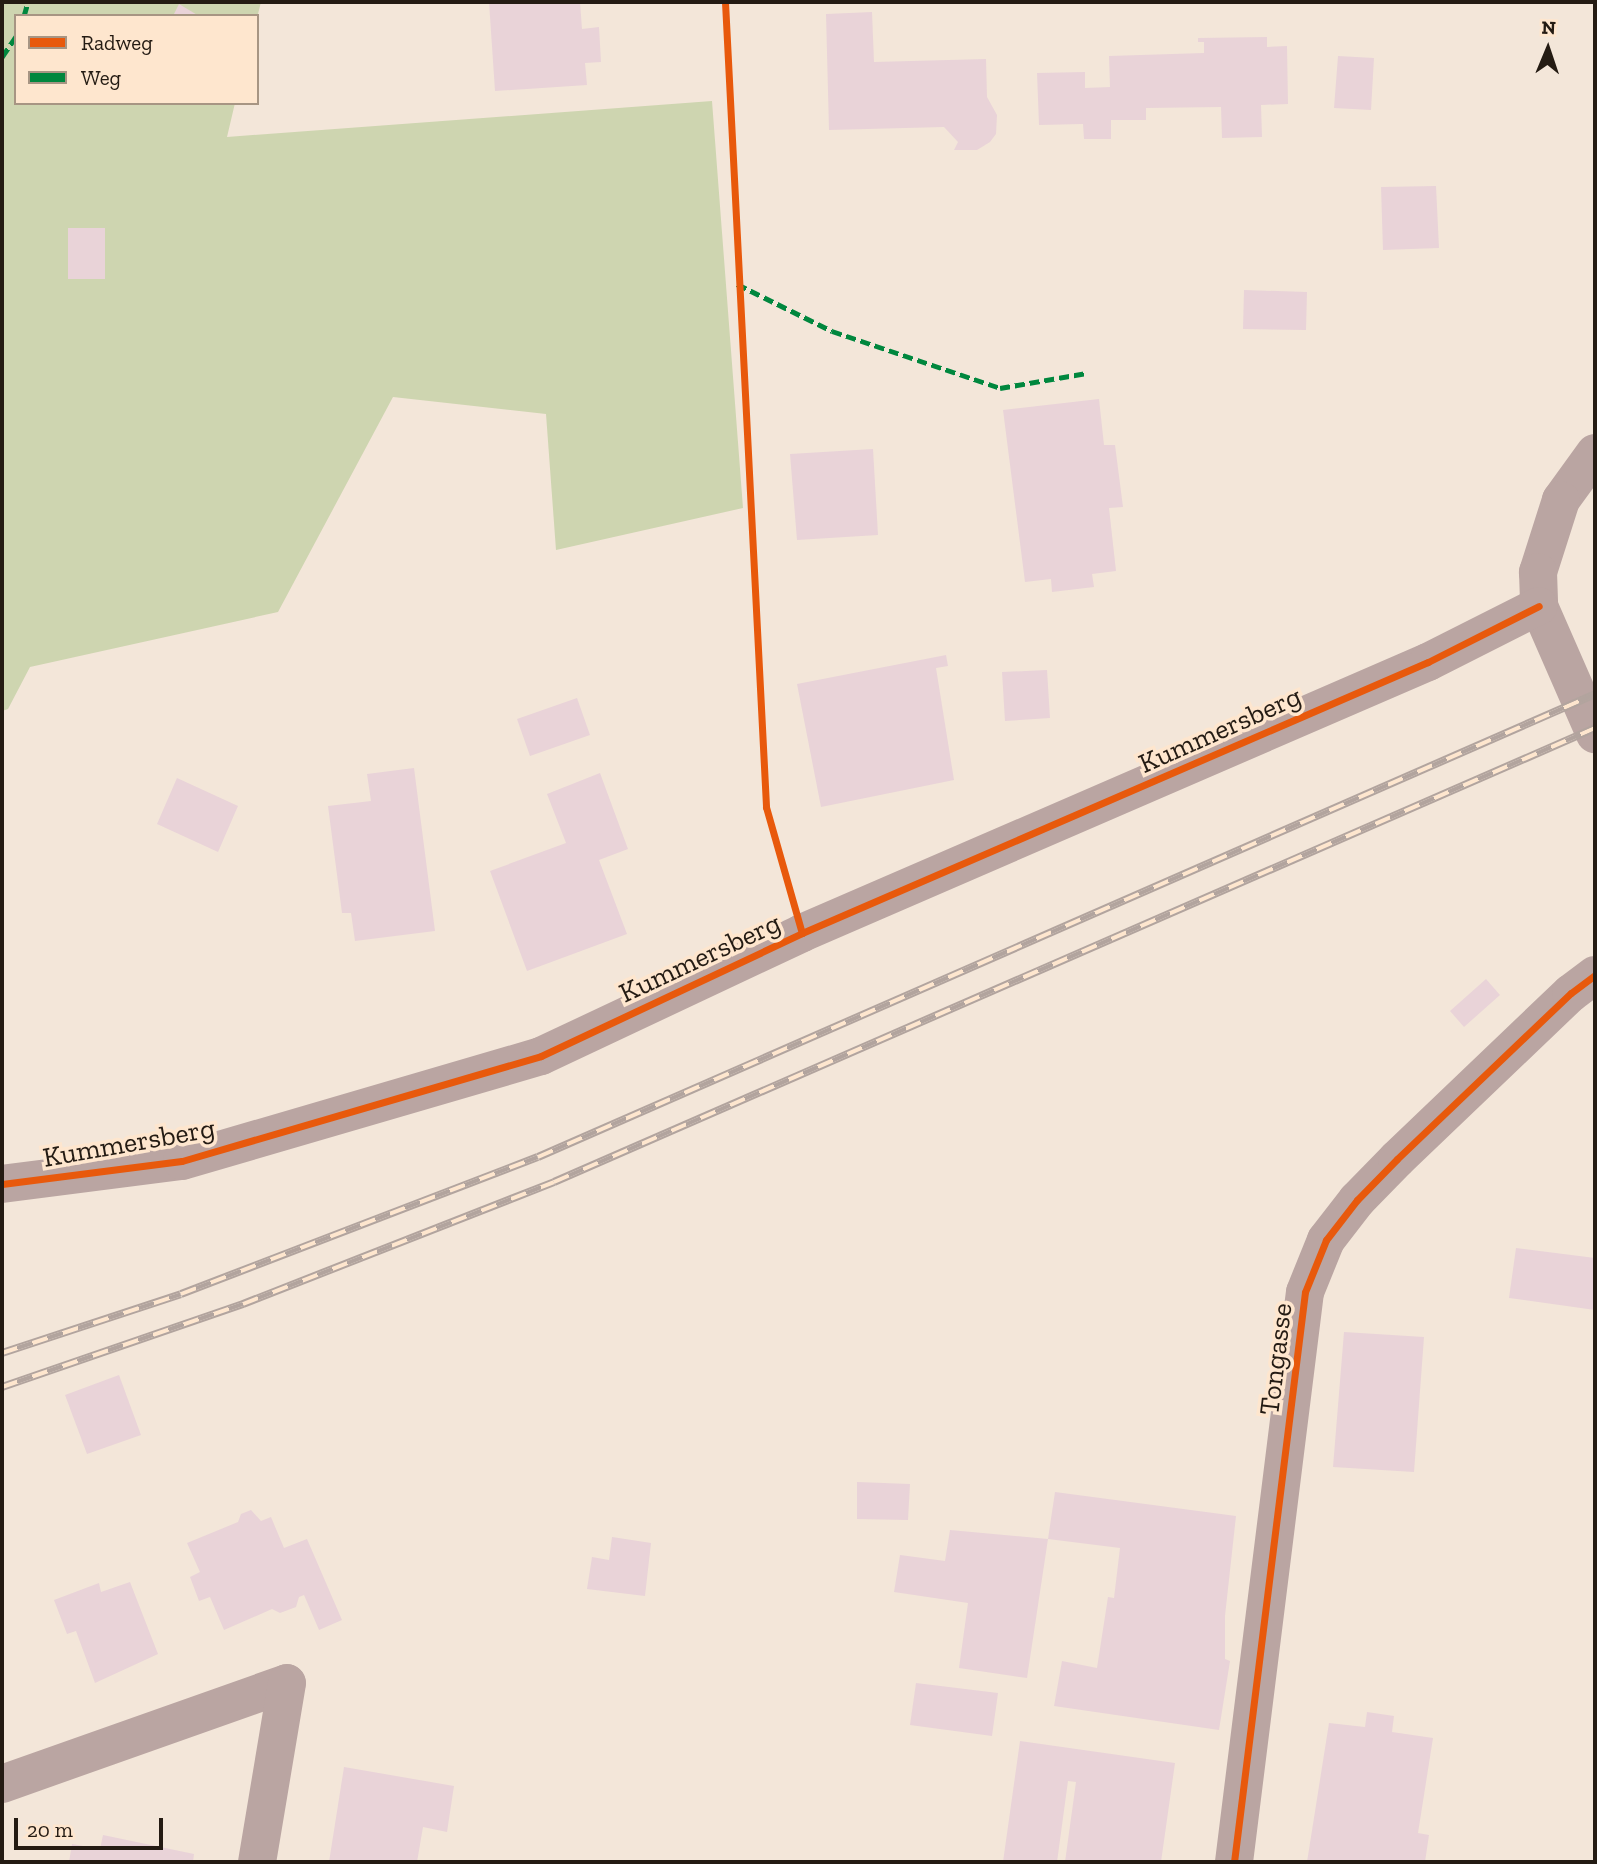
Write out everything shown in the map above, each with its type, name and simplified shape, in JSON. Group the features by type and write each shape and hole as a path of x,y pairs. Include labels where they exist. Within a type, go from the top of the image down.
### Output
{"street":[{"path":"1595,453 1561,500 1538,572 1539,606 1595,734"},
{"name":"Kummersberg","path":"2,1184 182,1161 541,1056 802,933 1415,667 1539,606"},
{"name":"Tongasse","path":"1234,1862 1306,1292 1326,1240 1357,1200 1398,1158 1571,993 1595,975"},
{"path":"2,1784 287,1683 257,1862"}],"green space":[{"path":"2,2 261,2 258,14 14,14 14,105 235,105 227,137 712,101 743,508 556,550 546,414 393,397 278,612 30,667 8,709 2,711"}],"building":[{"path":"489,2 580,2 582,29 599,27 601,62 585,63 587,85 495,91"},
{"path":"179,4 196,14 174,14"},
{"path":"872,12 874,62 986,59 987,97 997,115 996,134 990,142 977,150 954,150 958,142 944,127 829,130 826,14"},
{"path":"1267,37 1267,47 1287,46 1288,104 1261,105 1262,137 1222,138 1221,107 1146,108 1146,120 1111,120 1111,139 1084,139 1083,124 1039,125 1037,73 1085,72 1085,88 1110,87 1109,56 1204,53 1204,42 1198,42 1198,38"},
{"path":"1338,56 1374,58 1371,110 1334,108"},
{"path":"1436,186 1439,248 1383,250 1381,187"},
{"path":"68,228 105,228 105,279 68,279"},
{"path":"1244,290 1307,292 1306,330 1243,329"},
{"path":"1099,399 1104,445 1115,445 1123,507 1109,508 1116,571 1092,574 1094,587 1052,592 1051,579 1025,582 1003,410"},
{"path":"873,449 878,535 797,540 790,454"},
{"path":"946,655 948,666 936,668 954,780 821,807 797,684"},
{"path":"1047,670 1050,718 1005,721 1002,672"},
{"path":"577,698 590,735 530,756 517,719"},
{"path":"414,768 435,931 355,941 351,913 342,913 328,806 371,801 367,774"},
{"path":"600,773 628,849 599,860 627,934 527,971 490,871 566,843 547,794"},
{"path":"177,778 238,806 218,852 157,824"},
{"path":"1486,979 1500,995 1464,1027 1450,1011"},
{"path":"1516,1248 1595,1258 1595,1310 1509,1298"},
{"path":"1344,1332 1424,1337 1414,1472 1333,1467"},
{"path":"119,1375 141,1435 87,1454 65,1395"},
{"path":"857,1482 910,1484 908,1520 857,1519"},
{"path":"1055,1492 1236,1516 1225,1616 1225,1659 1230,1661 1219,1730 1054,1706 1062,1661 1097,1668 1108,1597 1114,1598 1120,1548 1048,1539"},
{"path":"251,1510 261,1521 271,1517 284,1548 307,1539 342,1620 319,1630 304,1595 299,1597 296,1607 280,1613 272,1609 224,1630 210,1597 199,1601 190,1577 200,1572 187,1543 238,1522 241,1514"},
{"path":"950,1530 1048,1539 1027,1678 959,1668 968,1603 894,1592 900,1555 945,1561"},
{"path":"612,1537 651,1543 645,1596 587,1589 592,1557 609,1560"},
{"path":"130,1582 158,1654 95,1683 76,1631 67,1634 54,1600 99,1583 101,1592"},
{"path":"916,1683 998,1693 992,1736 910,1725"},
{"path":"1367,1712 1394,1716 1392,1732 1433,1738 1418,1833 1429,1835 1425,1862 1307,1862 1329,1723 1365,1727"},
{"path":"1020,1741 1175,1763 1161,1862 1065,1862 1076,1782 1068,1781 1057,1862 1003,1862"},
{"path":"344,1767 454,1786 447,1832 423,1827 417,1862 329,1862"},
{"path":"103,1835 194,1854 193,1862 69,1862 72,1844 100,1849"}],"railway":[{"path":"2,1353 181,1294 538,1157 1595,694"},
{"path":"2,1387 243,1304 554,1182 1595,728"}],"marked path":[{"path":"25,14 28,2"},
{"path":"2,57 14,39"},
{"path":"737,284 832,331 1000,388 1087,373"}],"cycle path":[{"path":"725,2 766,807 802,933"},
{"path":"2,1184 182,1161 541,1056 802,933 1428,662 1539,606"},
{"path":"1234,1862 1305,1292 1326,1240 1357,1200 1397,1159 1571,993 1595,975"}]}
